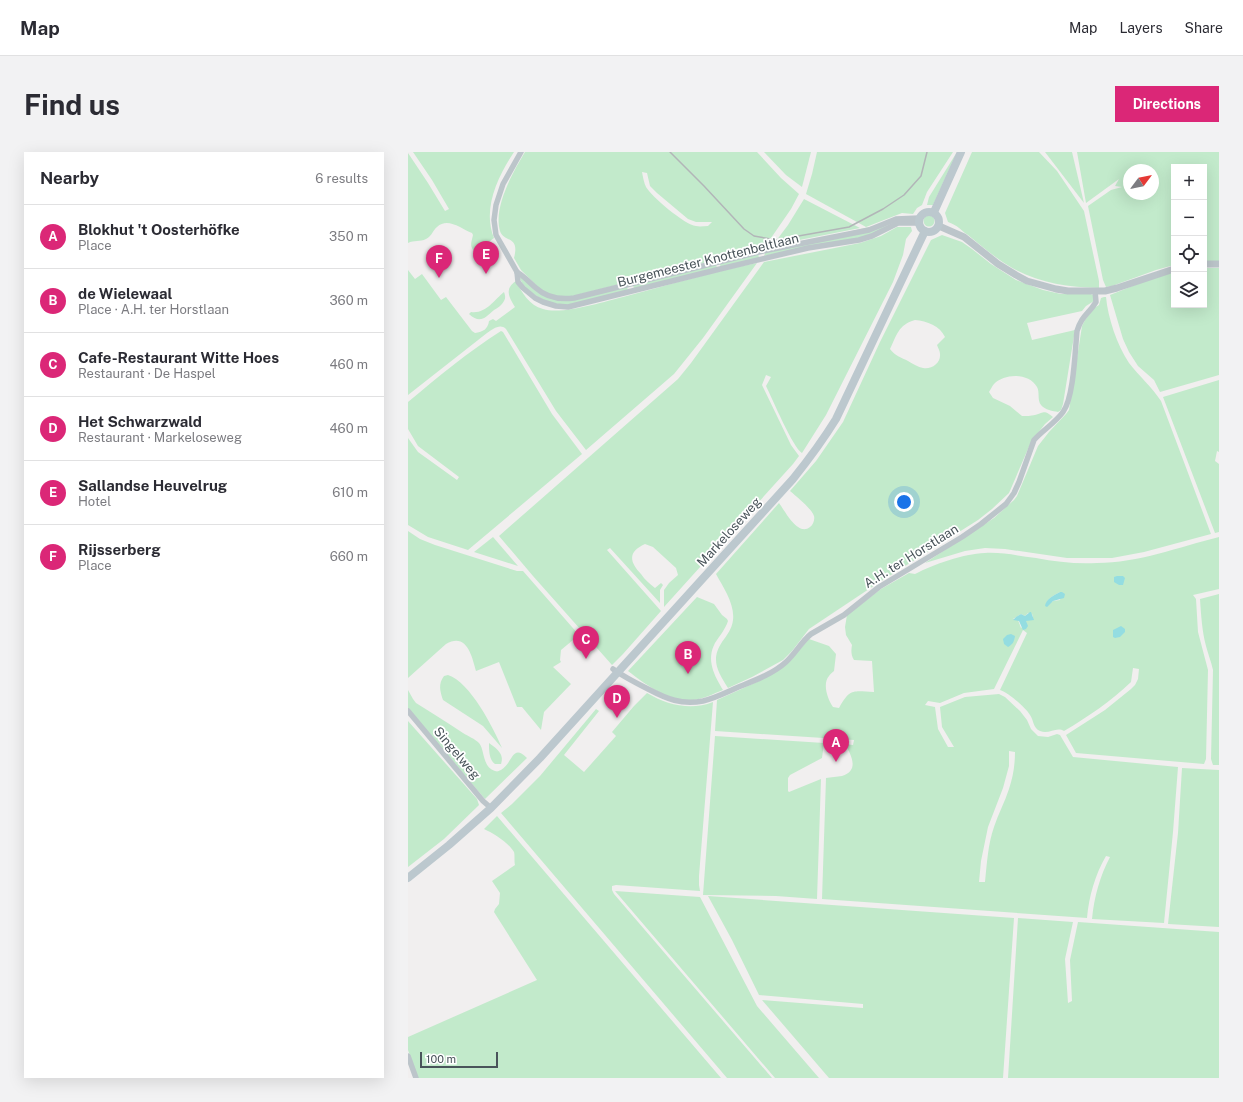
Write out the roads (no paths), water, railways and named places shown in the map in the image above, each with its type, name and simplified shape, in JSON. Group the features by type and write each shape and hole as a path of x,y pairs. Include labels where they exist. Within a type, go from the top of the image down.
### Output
{"main road":[{"path":"934,212 961,152"},
{"path":"934,212 940,220 939,226 933,231 925,231 922,229 919,221 924,213 934,212"},
{"name":"Markeloseweg","path":"408,878 449,845 491,808 540,758 616,670 793,478 822,442 836,419 851,389 925,231"}],"street":[{"name":"Burgemeester Knottenbeltlaan","path":"521,152 503,184 496,205 494,220 496,235 516,272 518,282 528,292 543,302 556,306 568,307 712,270 793,252 859,240 872,236 898,223 919,221"},
{"name":"Burgemeester Knottenbeltlaan","path":"516,272 525,276 544,295 555,299 574,298 764,250 869,230 896,218 919,221"},
{"path":"939,226 964,237 998,264 1027,281 1056,289 1068,291 1095,291 1117,288 1171,270"},
{"path":"1207,264 1219,264"},
{"path":"629,285 631,292"},
{"name":"A.H. ter Horstlaan","path":"616,670 636,683 663,697 680,702 705,700 747,684 781,666 795,653 806,638 811,634 844,615 880,587 962,537 1006,504 1014,493 1020,480 1034,440 1057,419 1065,408 1070,393 1079,322 1096,302 1095,291"},
{"name":"Singelweg","path":"408,712 483,801 491,808"},
{"path":"408,1056 416,1078"}],"water":[{"path":"1123,576 1125,578 1123,585 1119,585 1114,582 1114,577"},
{"path":"1060,592 1065,594 1064,598 1053,601 1047,607 1045,606 1049,599"},
{"path":"1030,612 1034,620 1026,621 1028,626 1023,630 1019,621 1013,620 1021,614 1025,616"},
{"path":"1121,626 1125,629 1125,632 1120,637 1113,637 1113,630"},
{"path":"1011,634 1015,636 1015,638 1012,644 1008,647 1004,644 1003,639 1007,635"}],"railway":[{"path":"670,152 744,229 754,236 776,240 849,227 883,209 904,195 921,176 927,152"}],"place":[{"name":"Sallandse Heuvelrug","path":"486,274"},
{"name":"Rijsserberg","path":"439,278"},
{"name":"Cafe-Restaurant Witte Hoes","path":"586,659"},
{"name":"de Wielewaal","path":"688,674"},
{"name":"Het Schwarzwald","path":"617,718"},
{"name":"Blokhut 't Oosterhöfke","path":"836,762"}]}
